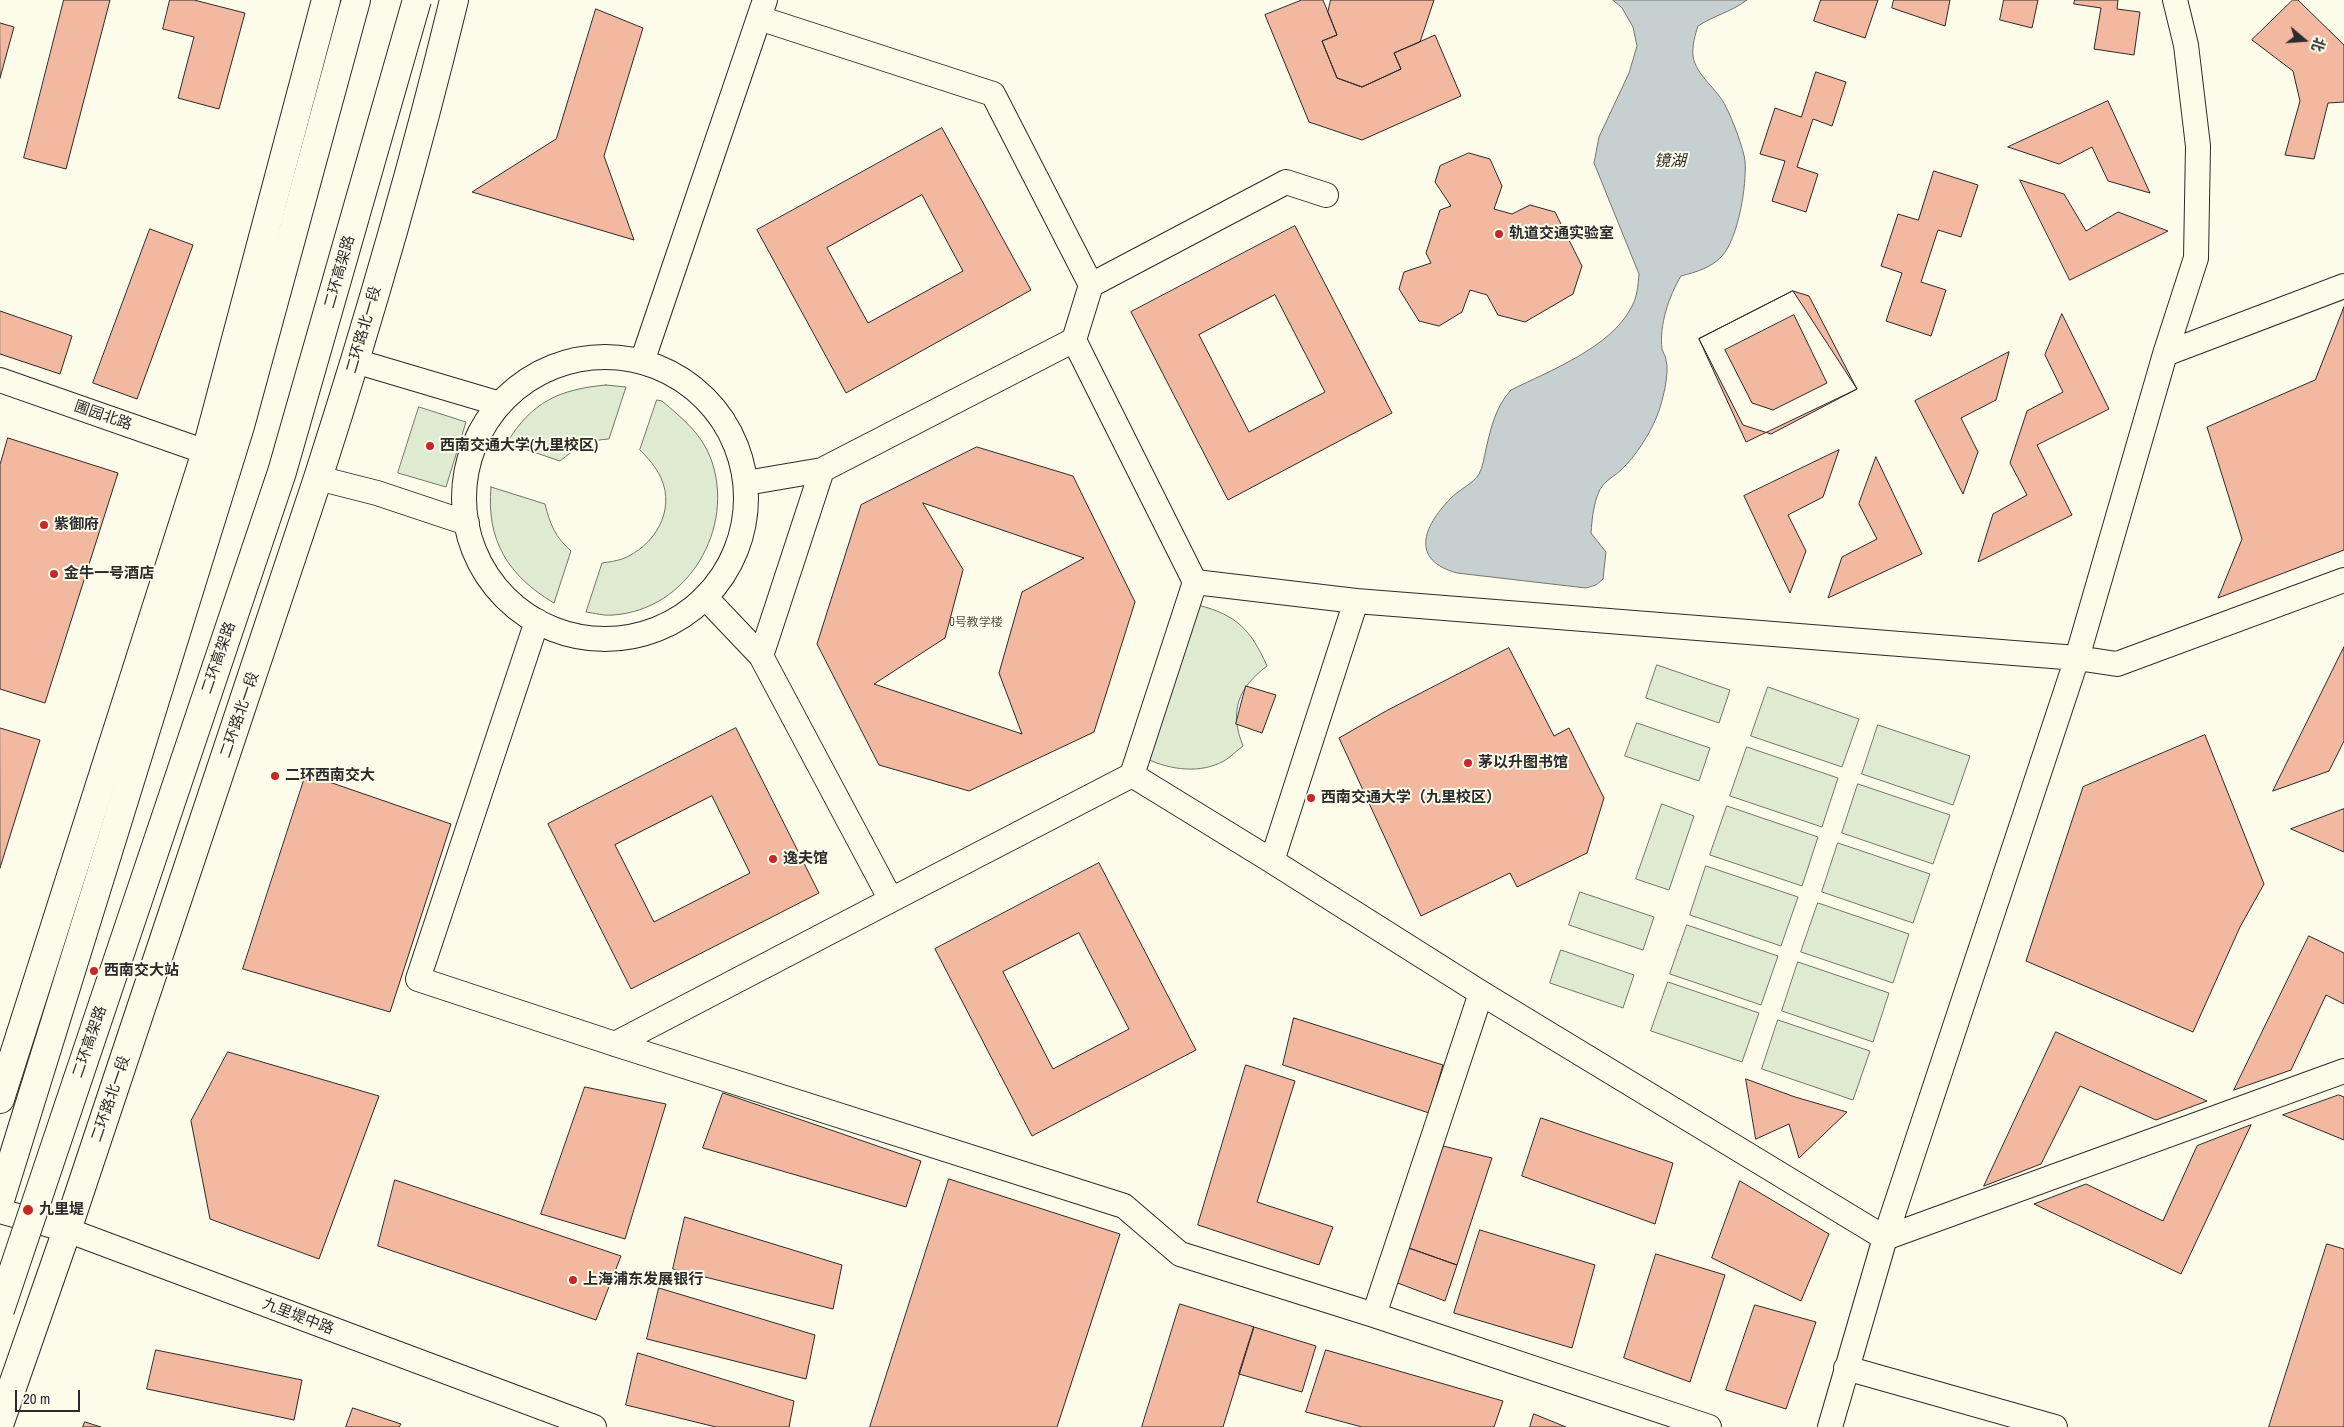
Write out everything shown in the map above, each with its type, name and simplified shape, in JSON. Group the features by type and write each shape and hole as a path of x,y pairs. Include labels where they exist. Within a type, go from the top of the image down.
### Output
{"main road":[{"path":"0,1099 206,452 326,0"},
{"path":"0,1200 240,426 356,0"},
{"name":"二环高架路","path":"0,1310 282,472 417,0"},
{"name":"二环路北一段","path":"0,1422 67,1230 356,362 454,0"}],"street":[{"path":"1830,1427 1885,1238 2077,658 2165,354 2196,258 2198,146 2186,45 2175,0"},
{"path":"615,1044 1132,775 1195,582 1074,340 1091,285 993,94 762,9 642,362"},
{"path":"1091,285 1286,182 1326,195"},
{"path":"2165,354 2344,286"},
{"path":"746,483 822,470 1074,340"},
{"path":"617,355 642,362 664,368 705,396 733,436 746,483 742,532 725,573 696,606 658,629 615,639 571,636 530,619 497,590 474,552 464,509 468,460 490,416 524,381 568,360 617,355"},
{"path":"356,362 500,404"},
{"name":"圃园北路","path":"0,380 206,452"},
{"path":"761,656 822,470"},
{"path":"318,478 377,493 467,523"},
{"path":"1195,582 1356,601 2077,658 2117,664 2344,580"},
{"path":"705,596 761,656 891,900"},
{"path":"1272,861 1356,601"},
{"path":"537,621 418,979 615,1044 1124,1206 1180,1254 1374,1315 1709,1427"},
{"path":"1132,775 1481,993 1885,1238"},
{"path":"1374,1315 1481,993"},
{"path":"1885,1238 2344,1072"},
{"name":"九里堤中路","path":"0,1211 67,1230 594,1427"},
{"path":"1846,1368 2055,1427"}],"green space":[{"path":"606,385 626,387 609,439 595,441 583,446 571,452 560,461 507,443 526,417 548,400 574,390"},
{"path":"657,400 662,401 691,427 711,459 717,485 717,512 711,537 699,561 684,582 663,598 640,610 613,615 586,612 602,563 622,559 644,546 652,537 664,515 666,503 665,490 661,478 652,463 640,450"},
{"path":"419,407 466,422 446,487 398,473"},
{"path":"491,487 545,504 554,530 571,551 554,603 524,581 503,555 492,524 490,506"},
{"path":"1198,605 1223,614 1241,626 1255,643 1267,666 1249,683 1239,701 1237,722 1243,746 1227,759 1215,765 1195,769 1176,768 1147,759"},
{"path":"1657,665 1730,690 1719,723 1646,698"},
{"path":"1768,687 1859,719 1842,767 1751,736"},
{"path":"1637,723 1710,748 1699,781 1625,756"},
{"path":"1878,725 1970,756 1953,805 1862,774"},
{"path":"1747,747 1838,778 1822,827 1730,796"},
{"path":"1858,784 1950,815 1933,864 1842,833"},
{"path":"1662,804 1694,816 1669,890 1636,879"},
{"path":"1727,806 1818,837 1802,886 1710,855"},
{"path":"1838,843 1930,874 1913,923 1822,892"},
{"path":"1706,866 1798,897 1781,946 1690,915"},
{"path":"1580,892 1654,917 1643,950 1569,925"},
{"path":"1818,903 1909,934 1893,983 1801,952"},
{"path":"1687,925 1778,956 1761,1005 1670,974"},
{"path":"1561,950 1634,975 1623,1008 1550,983"},
{"path":"1798,962 1889,993 1873,1042 1782,1011"},
{"path":"1668,982 1759,1013 1742,1062 1651,1031"},
{"path":"1778,1020 1870,1051 1853,1100 1762,1069"}],"water":[{"name":"镜湖","path":"1613,0 1747,0 1698,26 1693,48 1693,56 1698,70 1722,100 1737,134 1744,156 1745,184 1737,225 1728,248 1722,256 1708,267 1681,276 1669,302 1661,340 1666,359 1667,373 1659,411 1642,445 1626,465 1603,485 1596,501 1591,533 1606,552 1603,579 1596,585 1586,588 1457,573 1442,567 1432,560 1427,551 1428,531 1433,521 1450,499 1479,474 1492,425 1501,403 1511,390 1594,347 1621,322 1631,308 1636,296 1639,274 1594,163 1599,137 1629,73 1637,46 1633,27 1622,8"}],"building":[{"path":"64,0 110,0 66,169 24,158"},
{"path":"170,0 194,0 245,13 219,109 178,98 194,37 163,29"},
{"path":"1302,0 1323,0 1337,35 1322,41 1337,78 1362,87 1401,69 1394,53 1435,35 1461,96 1362,140 1309,122 1265,15"},
{"path":"1331,0 1434,0 1420,42 1394,53 1401,69 1362,87 1337,78 1322,41 1337,35 1328,12"},
{"path":"1821,0 1878,0 1865,38 1814,21"},
{"path":"1894,0 1950,0 1945,26 1892,8"},
{"path":"2004,0 2038,0 2032,28 2000,20"},
{"path":"2075,0 2118,0 2117,9 2140,12 2134,55 2094,49 2101,8 2074,4"},
{"path":"2293,0 2298,0 2344,45 2344,102 2328,103 2314,159 2285,155 2300,101 2293,71 2252,40"},
{"path":"596,9 643,28 604,156 634,240 472,192 556,139"},
{"path":"0,23 14,27 0,78"},
{"path":"1816,72 1846,82 1832,126 1813,119 1797,167 1818,174 1806,212 1772,201 1785,161 1760,154 1775,108 1801,117"},
{"path":"2108,101 2150,193 2108,181 2092,147 2059,164 2008,147"},
{"path":"942,128 1031,290 846,393 757,230","holes":["922,195 963,271 868,323 827,248"]},
{"name":"轨道交通实验室","path":"1469,153 1490,159 1502,186 1494,209 1512,214 1530,205 1555,212 1582,266 1573,294 1525,322 1498,315 1487,295 1470,290 1462,312 1439,326 1419,321 1399,289 1404,272 1431,263 1426,253 1440,210 1451,206 1435,182 1440,166"},
{"path":"1934,171 1978,185 1961,237 1938,230 1921,282 1946,290 1931,336 1886,321 1902,273 1881,266 1898,214 1918,220"},
{"path":"2020,180 2064,194 2086,231 2118,212 2168,231 2070,280"},
{"path":"1295,226 1392,413 1228,500 1131,312","holes":["1275,295 1325,392 1249,432 1199,335"]},
{"path":"150,229 193,245 137,399 93,383"},
{"path":"1793,291 1809,296 1857,389 1771,434 1743,425 1699,339","holes":["1794,315 1827,383 1773,410 1752,403 1725,350"]},
{"path":"1793,291 1857,389 1746,442 1699,339"},
{"path":"2344,307 2344,550 2218,598 2242,539 2207,427 2315,380"},
{"path":"0,311 72,336 60,374 0,354"},
{"path":"2062,314 2109,409 2037,445 2072,515 1978,562 1993,514 2027,495 2010,463 2027,411 2063,392 2045,355"},
{"path":"2009,352 1996,400 1961,418 1978,452 1963,494 1915,401"},
{"path":"8,438 118,473 45,703 0,689 0,465"},
{"path":"977,447 1073,476 1135,602 1094,732 969,791 879,765 817,644 861,505"},
{"path":"1839,450 1823,497 1788,515 1806,551 1790,593 1744,496"},
{"path":"1876,457 1922,554 1828,598 1842,557 1877,539 1859,504"},
{"path":"923,503 1084,558 1022,592 999,673 1022,734 874,684 945,638 963,570"},
{"path":"2344,647 2344,741 2329,771 2273,791"},
{"name":"茅以升图书馆","path":"1509,648 1554,736 1569,728 1604,798 1587,853 1517,887 1510,873 1421,916 1339,738 1386,711"},
{"path":"1246,686 1276,695 1262,733 1236,724"},
{"path":"0,728 40,740 0,868"},
{"name":"逸夫馆","path":"736,728 819,893 631,989 548,824","holes":["712,796 750,873 654,922 615,845"]},
{"path":"2205,735 2264,884 2240,927 2193,1032 2026,961 2083,787"},
{"path":"306,774 451,824 390,1012 243,969"},
{"path":"2344,809 2344,852 2291,829"},
{"path":"1099,863 1196,1050 1032,1136 935,949","holes":["1079,933 1129,1029 1053,1069 1003,972"]},
{"path":"2309,936 2344,953 2344,1004 2326,995 2291,1070 2234,1090"},
{"path":"1294,1018 1443,1065 1429,1113 1283,1065"},
{"path":"2056,1032 2207,1101 2156,1120 2080,1086 2041,1164 1984,1186"},
{"path":"228,1052 379,1096 319,1259 210,1219 191,1121"},
{"path":"1246,1065 1295,1081 1257,1202 1333,1227 1319,1265 1198,1225"},
{"path":"1746,1079 1795,1097 1847,1112 1799,1158 1789,1124 1756,1139"},
{"path":"585,1087 666,1104 625,1239 541,1214"},
{"path":"723,1093 921,1161 906,1207 703,1148"},
{"path":"2339,1095 2344,1097 2344,1140 2283,1115"},
{"path":"1541,1118 1673,1163 1655,1224 1522,1176"},
{"path":"2251,1125 2181,1274 2034,1204 2086,1184 2163,1221 2197,1146"},
{"path":"1439,1145 1492,1158 1457,1265 1406,1247"},
{"path":"949,1179 1120,1234 1057,1427 870,1427"},
{"path":"395,1180 621,1256 596,1320 378,1246"},
{"path":"1740,1181 1829,1234 1801,1301 1712,1258"},
{"path":"685,1217 842,1265 833,1309 673,1269"},
{"path":"1480,1230 1595,1265 1572,1348 1454,1313"},
{"path":"2327,1244 2344,1249 2344,1427 2269,1427"},
{"path":"1406,1247 1457,1265 1445,1301 1395,1282"},
{"path":"1656,1254 1725,1275 1690,1382 1624,1358"},
{"path":"659,1288 815,1335 806,1379 647,1339"},
{"path":"1180,1304 1254,1327 1223,1427 1142,1427"},
{"path":"1755,1305 1816,1322 1786,1409 1726,1390"},
{"path":"1254,1327 1316,1346 1302,1392 1239,1374"},
{"path":"156,1350 302,1380 294,1420 147,1389"},
{"path":"1326,1350 1503,1401 1494,1427 1362,1427 1306,1412"},
{"path":"638,1353 794,1401 789,1427 716,1427 626,1405"},
{"path":"353,1408 401,1424 399,1427 346,1427"},
{"path":"1534,1414 1566,1427 1530,1427"},
{"path":"85,1422 101,1427 83,1427"}],"place":[{"name":"轨道交通实验室","path":"1499,234"},
{"name":"西南交通大学(九里校区)","path":"430,446"},
{"name":"紫御府","path":"44,525"},
{"name":"金牛一号酒店","path":"54,574"},
{"name":"茅以升图书馆","path":"1468,763"},
{"name":"二环西南交大","path":"275,776"},
{"name":"西南交通大学（九里校区）","path":"1311,798"},
{"name":"逸夫馆","path":"773,859"},
{"name":"西南交大站","path":"94,971"},
{"name":"九里堤","path":"28,1210"},
{"name":"上海浦东发展银行","path":"573,1280"}]}
